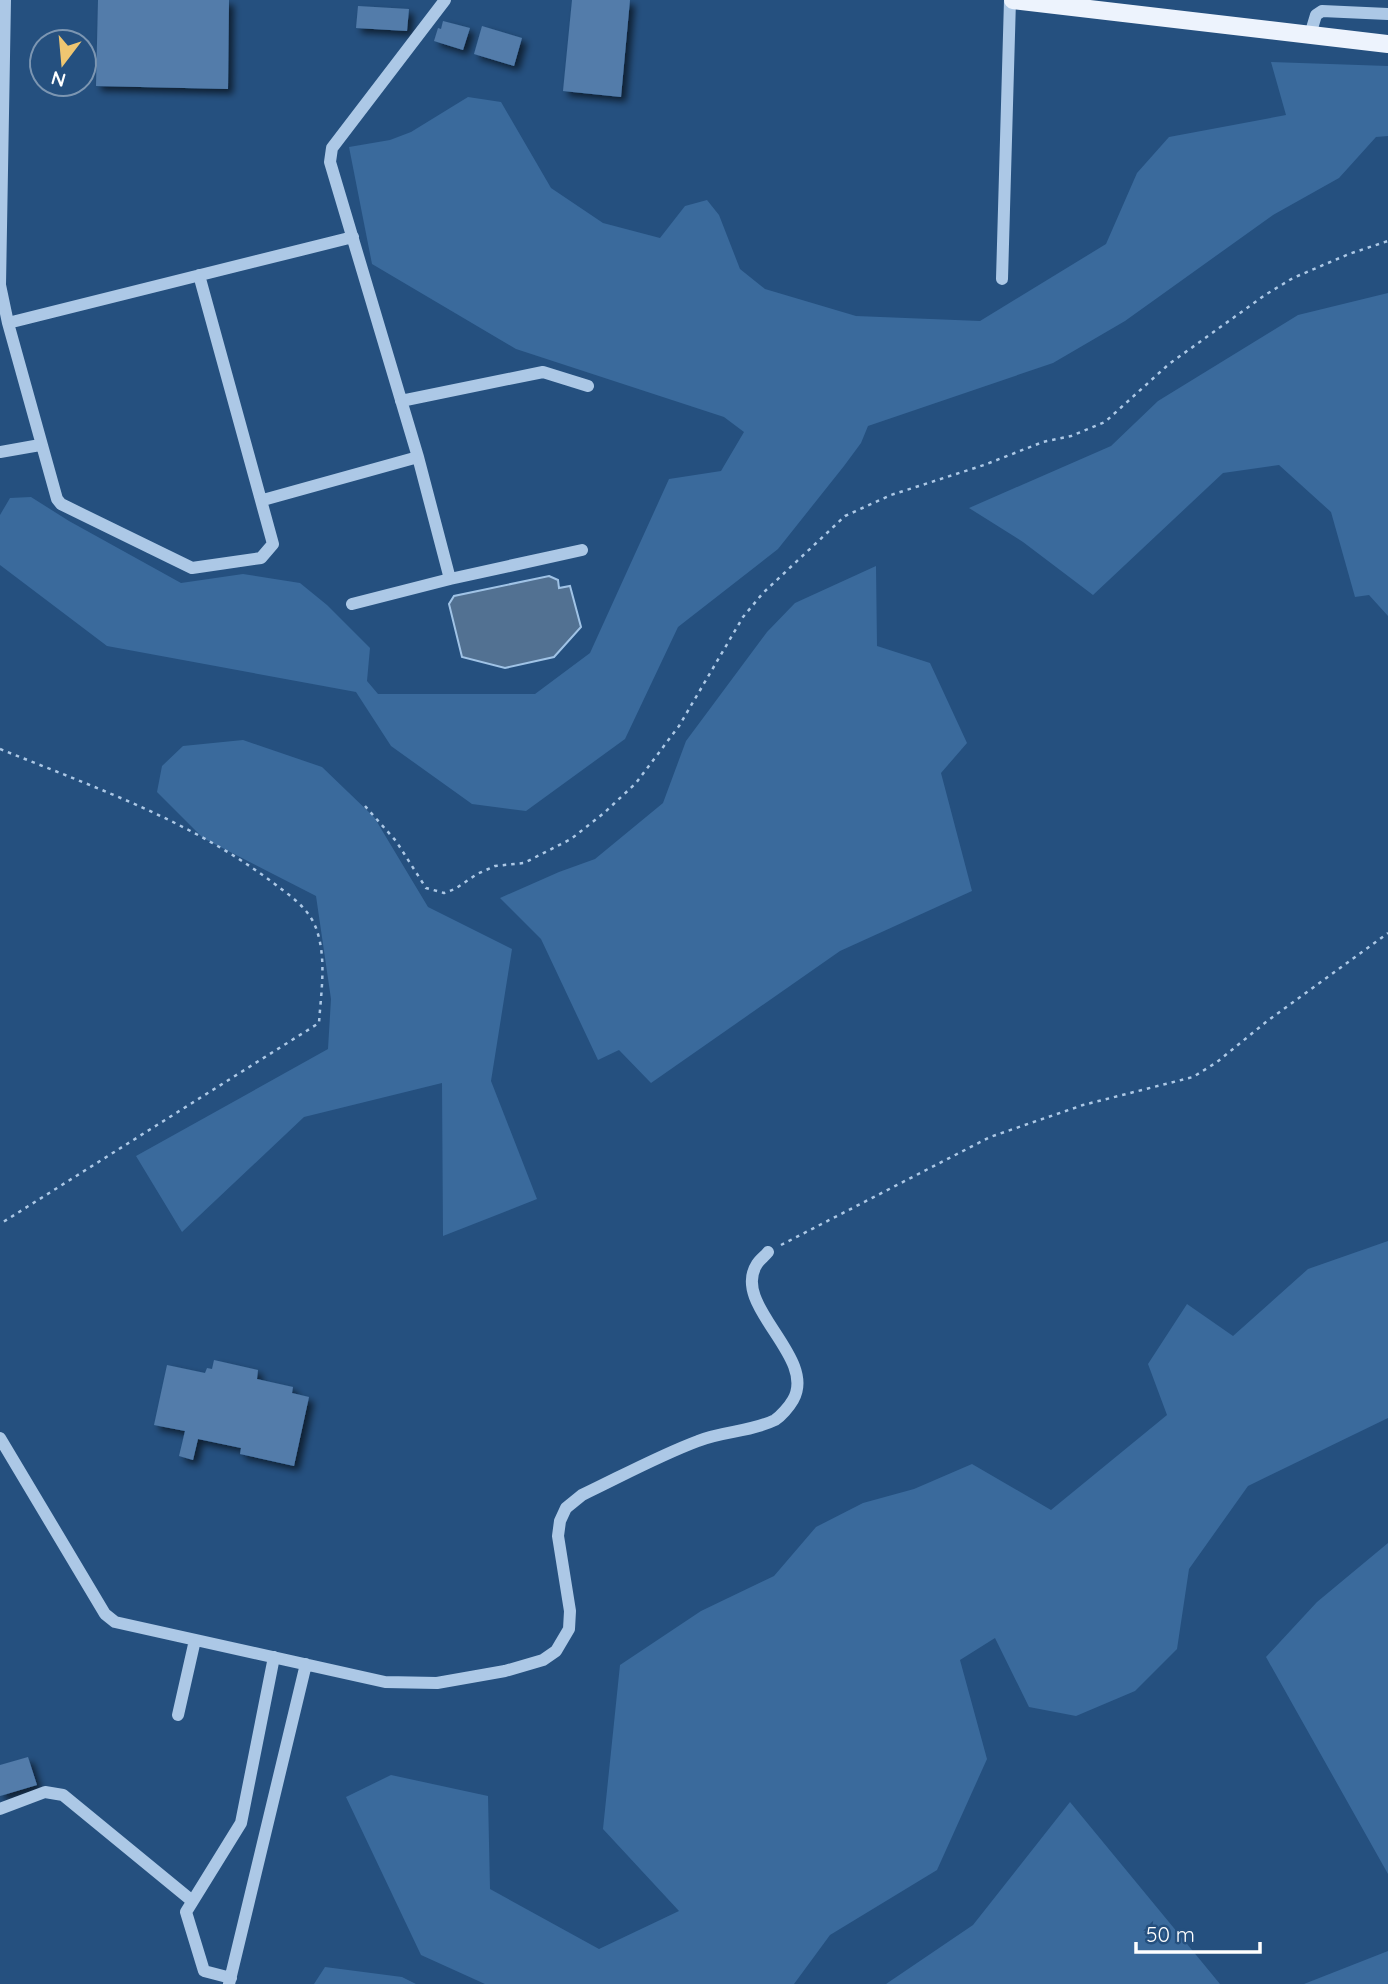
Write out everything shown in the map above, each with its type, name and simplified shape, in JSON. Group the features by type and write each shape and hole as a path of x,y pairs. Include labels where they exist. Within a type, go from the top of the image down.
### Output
{"main road":[{"path":"1011,0 1388,44"}],"street":[{"path":"5,0 0,285 40,445 57,499 61,504 192,568 261,558 273,544 199,275"},
{"path":"445,0 332,148 330,162 418,457 450,579"},
{"path":"1002,279 1011,0"},
{"path":"1310,35 1316,15 1322,11 1388,14"},
{"path":"8,323 353,237"},
{"path":"401,401 544,372 588,386"},
{"path":"0,453 40,445"},
{"path":"263,500 418,457"},
{"path":"352,604 582,550"},
{"path":"2,1444 105,1614 115,1622 385,1682 438,1683 505,1671 543,1660 556,1651 569,1629 570,1611 558,1536 560,1521 566,1508 582,1495 699,1440 778,1419 792,1402 797,1391 797,1376 792,1360 755,1295 754,1273 757,1264 768,1252"},
{"path":"178,1715 195,1640"},
{"path":"274,1657 241,1823 186,1912 204,1971 230,1981 306,1664"},
{"path":"0,1809 46,1792 63,1795 191,1900"}],"path":[{"path":"365,806 396,841 426,888 440,892 455,889 495,866 524,863 571,839 636,783 678,726 743,617 763,593 838,521 891,495 984,465 1043,442 1071,436 1105,422 1169,364 1265,295 1293,278 1349,254 1388,242"},
{"path":"0,749 130,802 189,829 239,857 300,903 315,927 323,957 319,1023 0,1224"},
{"path":"768,1252 990,1137 1083,1105 1193,1077 1217,1062 1266,1022 1388,933"}],"shaded area":[{"path":"1271,62 1388,66 1388,136 1376,137 1339,178 1273,215 1125,321 1053,363 868,426 861,443 778,549 678,627 625,739 526,811 472,804 391,746 356,692 107,646 0,565 0,515 10,498 31,497 181,583 243,574 300,583 327,605 370,648 367,681 378,694 535,694 590,653 669,479 721,471 744,432 724,417 516,349 372,264 349,147 390,140 411,132 468,97 501,102 551,188 603,223 660,238 685,206 707,200 719,215 740,269 765,289 856,316 980,321 1106,244 1137,173 1169,137 1286,115"},
{"path":"1388,293 1388,616 1369,595 1355,597 1331,512 1279,465 1223,473 1093,595 1023,542 969,508 1111,446 1158,401 1298,315"},
{"path":"876,566 877,646 930,663 967,743 941,773 972,891 840,951 651,1083 619,1050 598,1060 541,939 500,898 595,859 663,803 686,741 767,632 795,603"},
{"path":"549,576 558,580 559,588 570,586 581,627 554,657 505,668 462,657 449,604 454,596"},
{"path":"243,740 322,767 374,817 428,907 512,949 491,1081 537,1199 443,1236 442,1083 304,1117 182,1232 136,1156 328,1049 331,999 316,896 203,838 157,792 162,766 183,746"},
{"path":"1388,1241 1388,1418 1248,1486 1189,1569 1177,1649 1135,1691 1076,1716 1029,1707 995,1638 960,1660 987,1759 937,1870 830,1935 794,1984 485,1984 421,1955 346,1797 391,1775 488,1796 490,1889 599,1949 679,1911 603,1829 620,1665 701,1611 774,1576 816,1527 863,1503 914,1489 972,1464 1051,1510 1167,1415 1148,1364 1187,1304 1233,1336 1308,1269"},
{"path":"1388,1543 1388,1874 1266,1657 1317,1602"},
{"path":"1070,1802 1220,1984 886,1984 973,1925"},
{"path":"1388,1951 1388,1984 1304,1984"},
{"path":"325,1967 402,1977 416,1984 314,1984"}],"building":[{"path":"98,0 229,0 228,89 98,86"},
{"path":"572,0 630,0 621,97 563,91"},
{"path":"358,6 409,9 407,31 356,28"},
{"path":"443,21 470,28 463,50 434,41"},
{"path":"482,26 522,38 514,66 474,54"},
{"path":"214,1360 258,1370 257,1379 293,1387 292,1393 309,1397 294,1466 240,1454 241,1448 198,1439 193,1460 179,1456 185,1431 154,1425 167,1365 205,1373 207,1368 212,1369"},
{"path":"28,1757 37,1785 0,1796 0,1765"}]}
